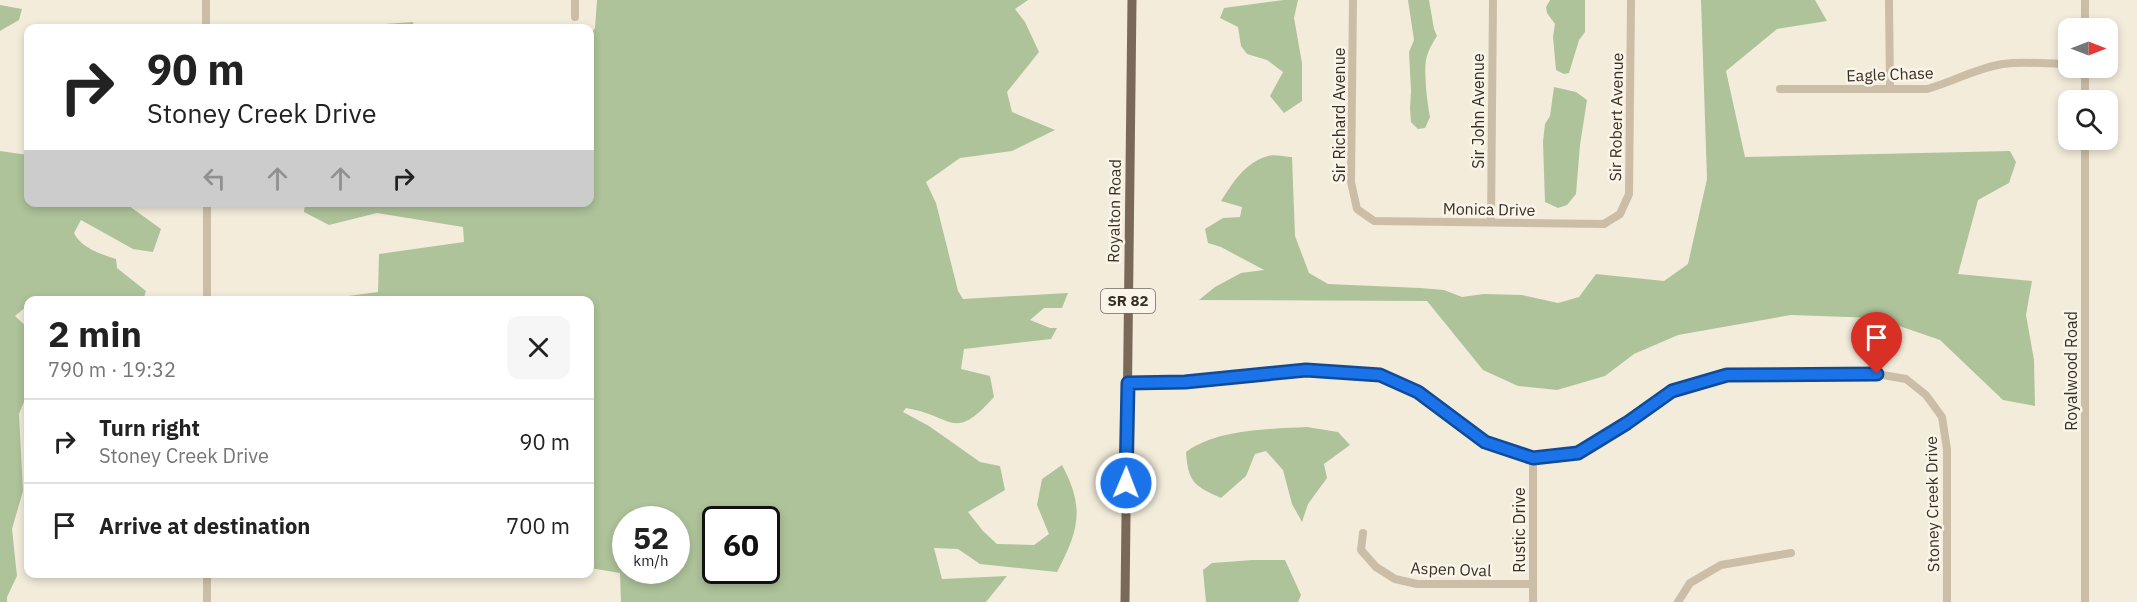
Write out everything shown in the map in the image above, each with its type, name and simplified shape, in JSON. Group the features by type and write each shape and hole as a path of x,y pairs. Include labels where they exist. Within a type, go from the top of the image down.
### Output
{"main road":[{"name":"Royalton Road","path":"1125,602 1132,0"}],"street":[{"path":"206,0 206,24"},
{"path":"575,0 575,17"},
{"name":"Sir Richard Avenue","path":"1353,0 1351,182 1357,209 1374,221"},
{"name":"Sir John Avenue","path":"1491,222 1493,0"},
{"name":"Sir Robert Avenue","path":"1604,224 1620,214 1629,194 1631,0"},
{"path":"1889,0 1890,89"},
{"path":"2085,0 2085,18"},
{"name":"Eagle Chase","path":"1780,89 1927,89 2003,64 2058,64"},
{"name":"Royalwood Road","path":"2085,150 2085,602"},
{"path":"207,207 207,296"},
{"name":"Monica Drive","path":"1374,221 1604,224"},
{"name":"Stoney Creek Drive","path":"1128,383 1185,382 1306,370 1380,375 1418,392 1485,442 1533,458 1578,453 1627,423 1672,391 1727,375 1877,374 1906,379 1926,395 1942,417 1947,449 1947,602"},
{"name":"Rustic Drive","path":"1533,458 1533,602"},
{"name":"Aspen Oval","path":"1362,533 1361,550 1376,567 1395,579 1417,584 1533,584"},
{"path":"1678,602 1690,583 1721,565 1791,552"},
{"path":"207,578 207,602"}],"green space":[{"path":"597,0 1028,0 1015,9 1025,22 1039,52 1007,92 1012,112 1055,130 1012,151 960,158 926,182 936,203 958,291 963,299 1068,293 1062,308 1044,308 1030,320 1050,328 1057,328 1051,339 964,349 961,369 990,376 994,397 970,419 961,423 953,423 906,408 903,412 929,426 980,462 1000,466 1005,490 968,512 997,544 1034,545 1049,534 1037,505 1042,479 1062,465 1074,494 1076,519 1070,544 1057,572 980,564 958,549 934,548 942,579 1007,576 986,602 621,602 620,584 690,584 690,506 612,506 612,572 594,569 594,296 348,296 378,292 379,254 464,242 463,227 377,213 329,225 304,212 305,207 594,207 594,29"},
{"path":"1298,0 1294,18 1302,63 1302,101 1284,113 1270,96 1283,72 1267,60 1247,54 1241,46 1238,27 1220,18 1224,8"},
{"path":"1408,0 1429,0 1437,36 1429,50 1425,66 1430,117 1425,128 1418,129 1411,122 1409,52 1414,40"},
{"path":"1550,0 1585,0 1585,32 1579,40 1569,73 1564,74 1556,70 1553,37 1555,24 1547,13 1546,7"},
{"path":"1701,0 1815,0 1827,21 1777,29 1726,71 1745,157 2010,151 2016,162 2009,183 1978,200 1958,274 2032,281 2026,315 2034,360 2035,406 2003,400 1940,340 1876,318 1791,315 1678,335 1634,354 1605,376 1557,390 1518,386 1483,370 1427,301 1199,300 1215,287 1241,273 1264,270 1221,247 1208,243 1205,229 1223,218 1240,217 1242,207 1221,201 1246,168 1260,159 1273,155 1292,157 1295,236 1309,273 1328,284 1444,290 1462,297 1484,294 1522,295 1558,303 1579,297 1596,274 1664,281 1688,264 1707,179"},
{"path":"0,5 22,9 19,20 0,31"},
{"path":"413,22 413,24 385,24"},
{"path":"1554,87 1576,92 1587,100 1576,194 1567,205 1558,208 1545,202 1543,142"},
{"path":"0,151 24,154 24,207 131,207 161,229 153,252 133,249 81,220 74,233 81,243 98,253 116,259 117,268 146,291 144,296 24,296 24,308 15,316 24,324 24,402 19,414 23,491 12,529 17,576 7,602 0,602"},
{"path":"1307,427 1338,432 1350,445 1324,464 1327,478 1308,504 1302,522 1292,504 1283,470 1266,451 1255,454 1246,476 1221,498 1204,490 1191,477 1186,452 1199,444 1244,432"},
{"path":"1285,560 1301,595 1298,602 1206,602 1203,570 1212,563"}],"route":[{"path":"1126,483 1128,383 1185,382 1306,370 1380,375 1418,392 1485,442 1533,458 1578,453 1627,423 1672,391 1727,375 1877,374"}]}
